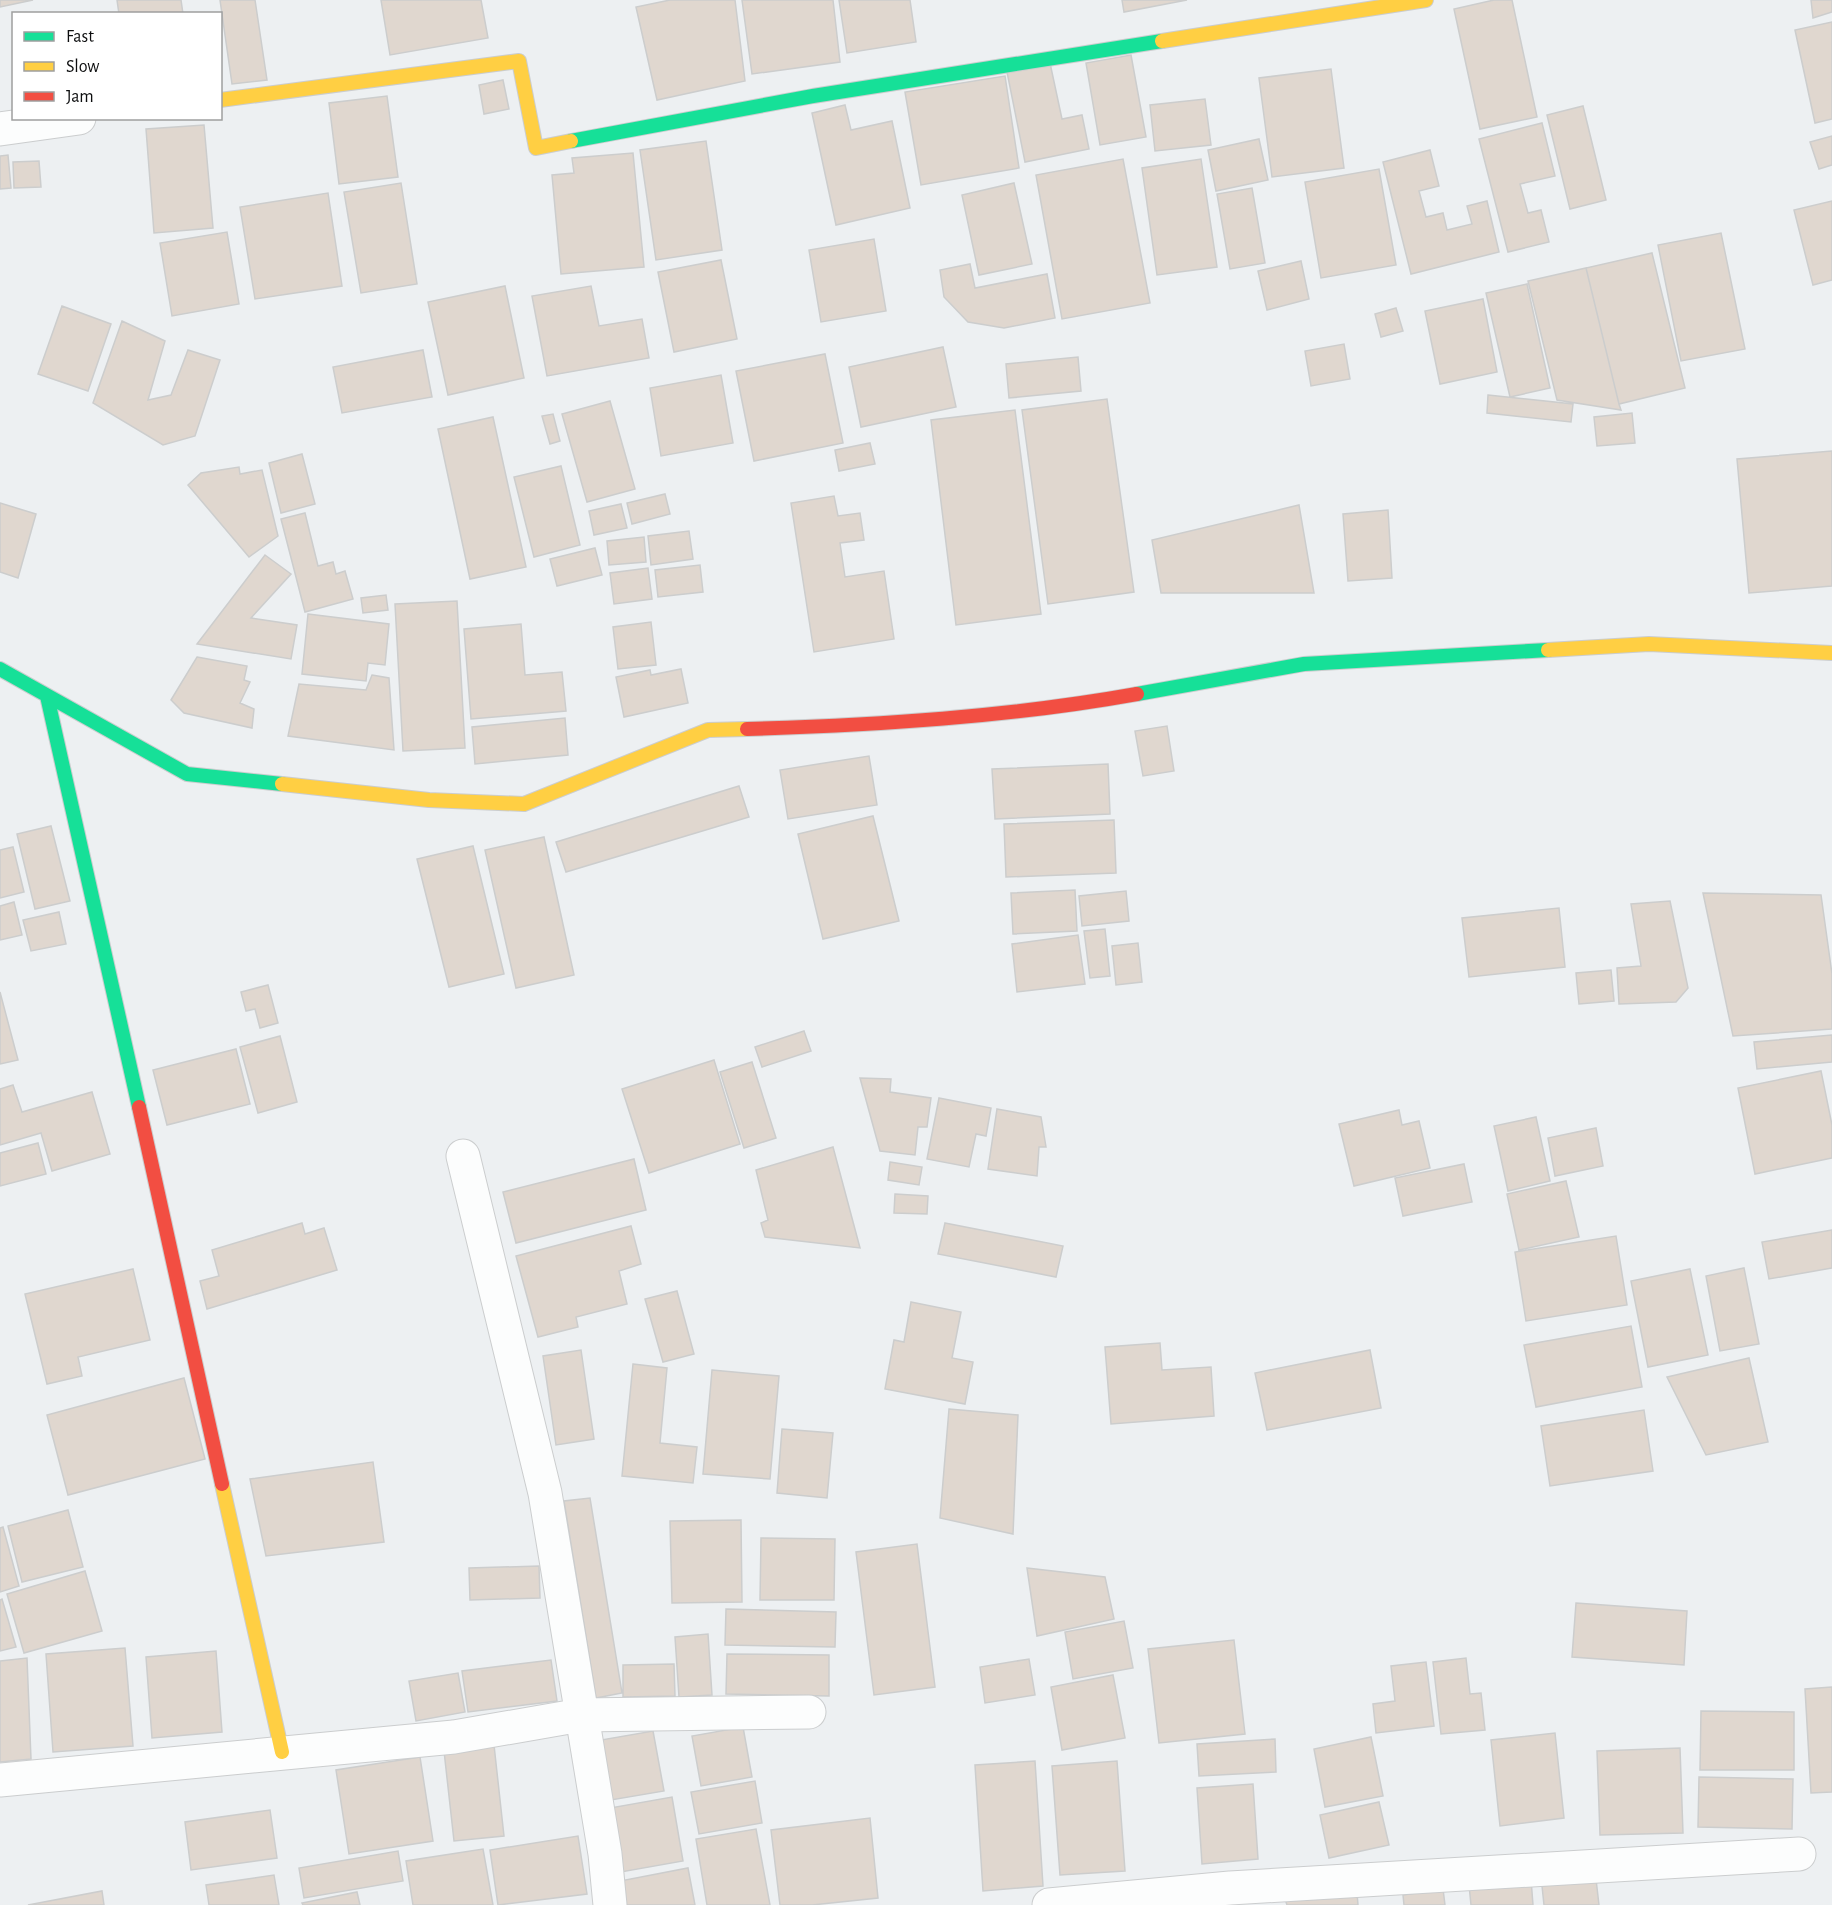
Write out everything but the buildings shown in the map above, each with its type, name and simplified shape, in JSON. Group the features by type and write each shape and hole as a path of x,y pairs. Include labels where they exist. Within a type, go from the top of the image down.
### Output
{"street":[{"path":"222,100 519,61 536,148 813,96 1426,0"},
{"path":"0,129 65,120"},
{"path":"0,669 187,774 429,800 524,804 708,730 839,726 1082,704 1304,664 1649,644 1832,653"},
{"path":"47,696 282,1752"},
{"path":"463,1156 545,1493 605,1854 610,1905"},
{"path":"0,1780 454,1737 581,1715 809,1712"},
{"path":"1049,1905 1230,1888 1799,1854"}],"traffic: fast":[{"path":"571,141 813,96 1162,41"},
{"path":"1137,694 1304,664 1548,650"},
{"path":"0,669 187,774 282,784"},
{"path":"47,696 139,1107"}],"traffic: slow":[{"path":"1162,41 1426,0"},
{"path":"222,100 519,61 536,148 571,141"},
{"path":"1548,650 1649,644 1832,653"},
{"path":"282,784 429,800 524,804 708,730 747,729"},
{"path":"222,1484 282,1752"}],"traffic: jam":[{"path":"747,729 943,719 1040,709 1137,694"},
{"path":"139,1107 222,1484"}]}
